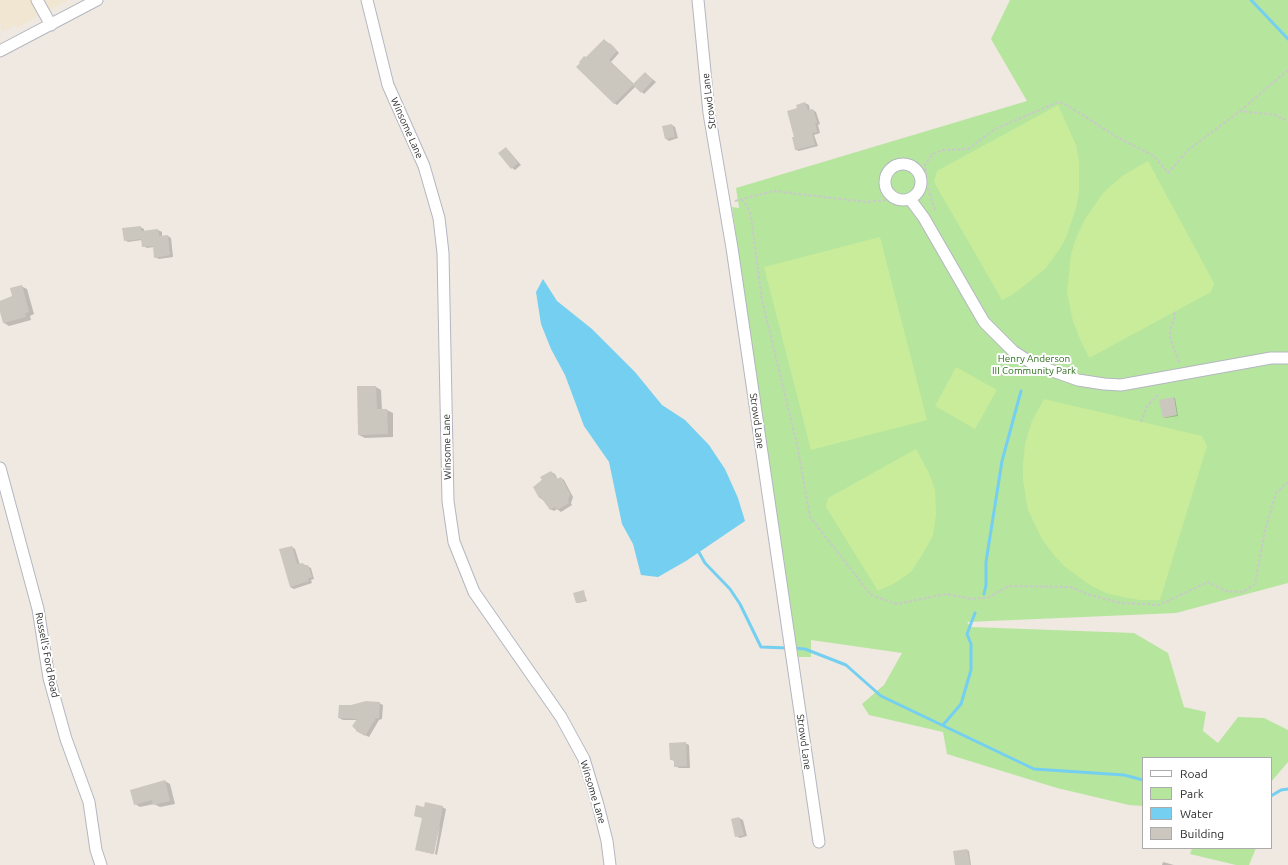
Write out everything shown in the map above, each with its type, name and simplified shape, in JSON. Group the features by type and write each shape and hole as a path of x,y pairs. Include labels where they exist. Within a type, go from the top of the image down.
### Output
{"street":[{"path":"37,0 51,25"},
{"path":"0,51 97,0"},
{"name":"Winsome Lane","path":"367,0 388,85 424,166 439,218 443,253 448,501 454,542 474,592 561,717 584,759 607,841 610,865"},
{"name":"Strowd Lane","path":"698,0 709,113 733,256 819,842"},
{"path":"900,164 912,166 917,170 921,178 920,190 910,199 900,201 894,198 885,189 885,177 888,171 900,164"},
{"path":"910,199 924,218 984,322 1013,351 1033,364 1078,380 1121,385 1271,358 1288,358"},
{"name":"Russell's Ford Road","path":"0,468 38,608 49,678 66,739 89,802 96,850 101,865"}],"path":[{"path":"935,210 928,190 925,164 933,154 943,150 968,150 995,130 1058,102 1066,104 1117,137 1154,156 1168,173 1188,150 1240,111 1288,70"},
{"path":"1240,111 1275,115 1288,121"},
{"path":"724,202 774,192 866,202 894,198"},
{"path":"742,199 749,210 751,217 762,300 798,449 810,517 871,595 896,604 946,594 972,599 989,597 1009,586 1070,587 1121,603 1159,605 1208,582 1226,591 1243,592 1255,584 1265,530 1276,493 1288,482"},
{"path":"1174,312 1175,317 1170,331 1170,338 1181,367"},
{"path":"1141,422 1147,406 1158,395"}],"shaded area":[{"path":"0,0 68,0 16,28 15,25 2,32 0,22"}],"green space":[{"name":"Henry Anderson III Community Park","path":"1010,0 1288,0 1288,583 1176,613 967,622 971,627 1134,633 1168,653 1184,707 1206,712 1203,731 1218,743 1238,717 1264,718 1288,730 1288,762 1272,781 1272,757 1142,757 1142,806 1129,805 1057,788 947,754 943,732 869,715 862,704 884,685 902,653 811,640 811,657 797,657 792,638 732,207 739,208 736,188 1027,101 991,39"},
{"path":"1058,105 1076,145 1079,161 1079,192 1076,208 1066,238 1046,268 1012,295 1002,300 934,182 937,171"},
{"path":"1148,161 1214,283 1211,292 1089,358 1073,321 1067,293 1071,254 1085,219 1103,193 1122,176"},
{"path":"880,237 927,420 811,450 764,267"},
{"path":"956,367 997,390 975,429 935,406"},
{"path":"1044,399 1202,436 1207,446 1160,600 1140,600 1123,597 1106,593 1090,585 1064,566 1042,539 1028,510 1023,480 1023,465 1025,444 1032,421"},
{"path":"916,449 929,473 935,490 936,515 933,535 911,572 895,583 878,591 826,507 828,498"},
{"path":"1192,849 1256,849 1249,865 1236,865 1190,854"}],"water":[{"path":"543,279 557,301 592,329 635,372 662,405 685,420 709,445 725,469 738,498 745,521 686,561 658,577 641,575 633,544 622,524 609,462 584,426 565,375 551,349 541,324 536,292"}],"building":[{"path":"604,39 617,51 609,60 633,84 645,72 653,80 641,93 633,85 614,104 576,67 584,56 586,57"},
{"path":"805,102 808,110 813,109 817,123 815,123 817,132 812,133 815,145 795,150 792,137 794,137 787,111 797,108 796,105"},
{"path":"672,124 675,137 665,139 662,126"},
{"path":"506,147 518,163 511,169 498,153"},
{"path":"141,226 141,231 158,229 159,236 168,235 170,255 154,258 153,246 142,247 141,239 124,241 122,228"},
{"path":"22,285 29,312 25,313 26,317 3,323 0,312 0,301 12,296 10,288"},
{"path":"357,386 376,386 377,409 387,409 388,434 358,435"},
{"path":"1174,397 1177,415 1163,418 1159,400"},
{"path":"551,471 557,479 561,477 570,494 568,500 569,503 557,510 555,507 550,510 541,497 539,498 533,487 542,480 540,477"},
{"path":"292,546 297,564 303,563 304,566 308,565 312,577 308,578 309,581 290,587 279,549"},
{"path":"584,590 586,600 576,603 573,593"},
{"path":"366,701 380,702 379,718 376,718 365,736 356,731 352,726 357,719 338,718 339,705 351,705"},
{"path":"686,742 687,766 674,767 674,760 670,760 669,743"},
{"path":"165,780 170,801 153,805 152,800 134,805 130,790"},
{"path":"425,802 443,806 434,854 415,850 422,818 414,816 416,805 424,807"},
{"path":"739,817 744,835 735,837 731,819"},
{"path":"967,849 970,865 955,865 953,851"}],"waterway":[{"path":"1251,0 1288,39"},
{"path":"984,594 986,585 986,562 1002,461 1021,391"},
{"path":"697,549 705,563 730,589 740,604 761,647 788,648"},
{"path":"943,725 961,704 971,670 971,644 967,634 975,613"},
{"path":"793,648 805,649 846,665 881,696 1034,769 1124,775 1142,780"},
{"path":"1272,795 1281,790 1288,789"}]}
